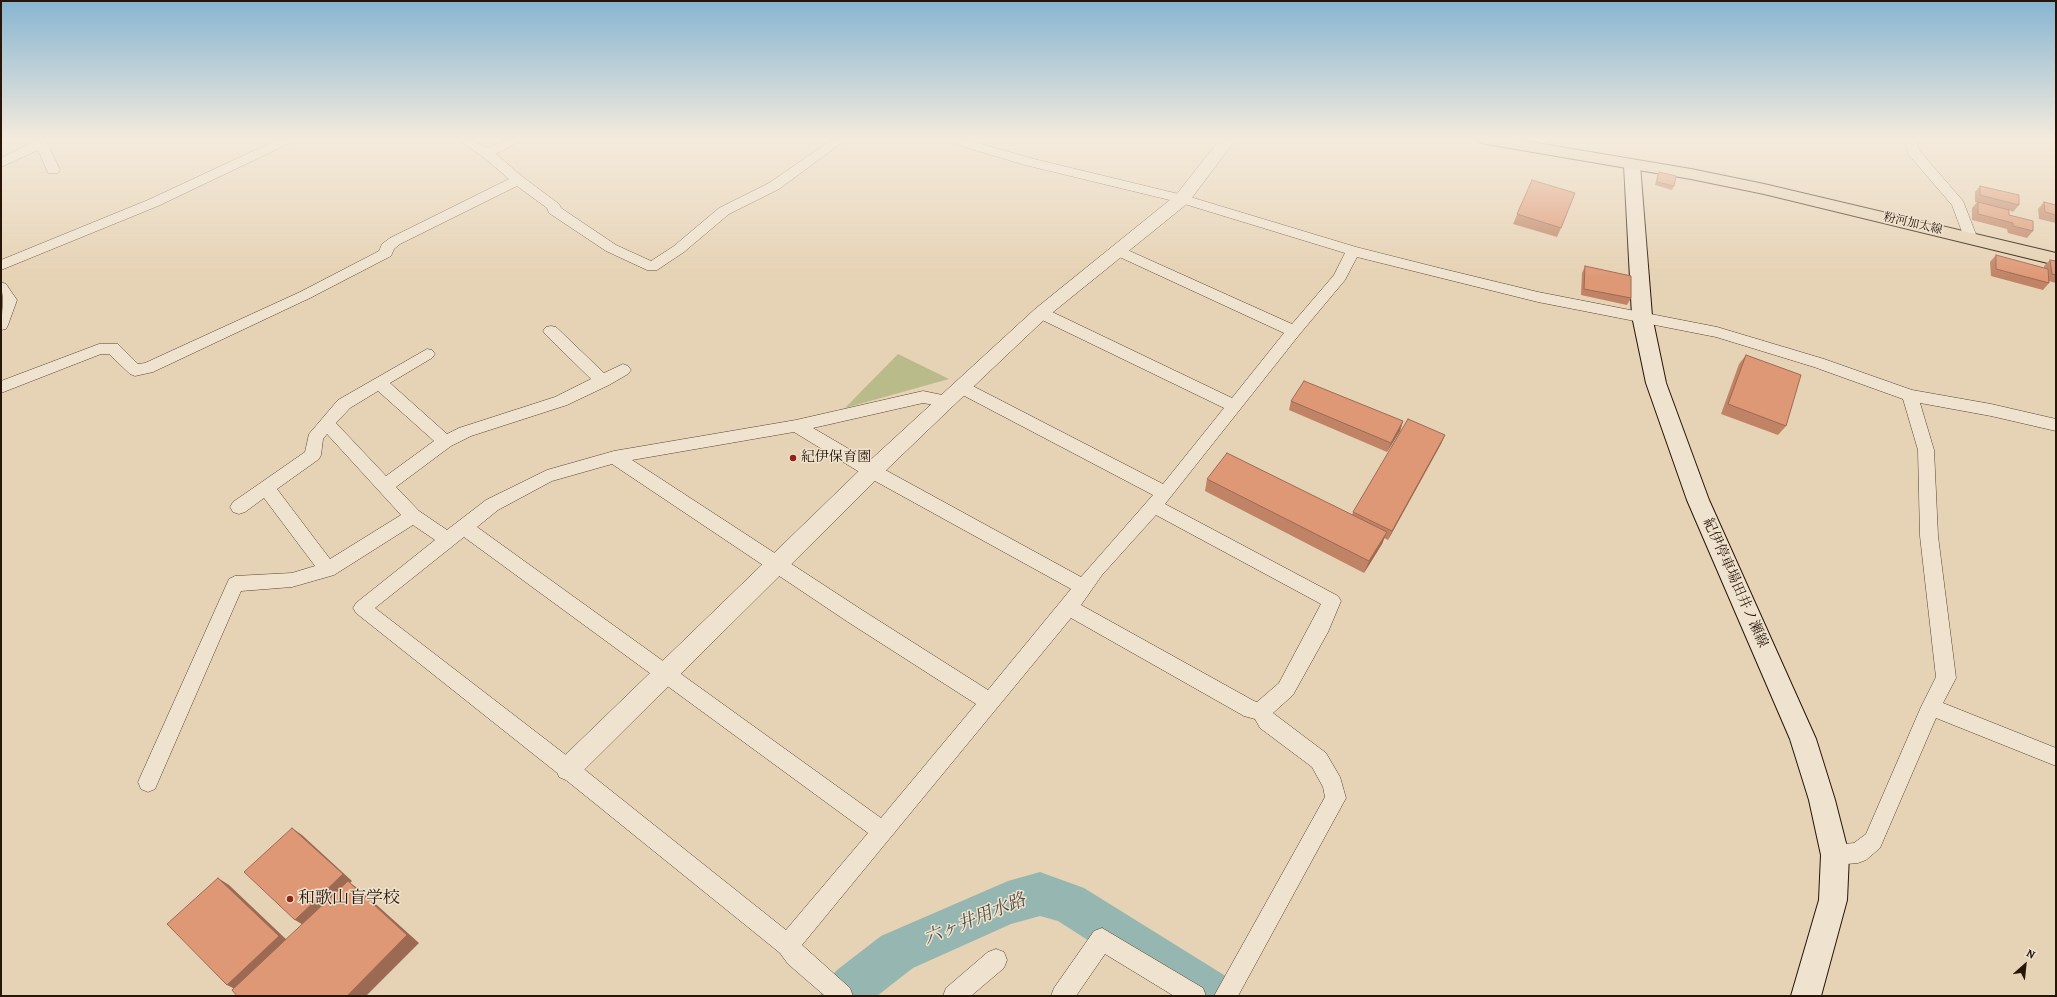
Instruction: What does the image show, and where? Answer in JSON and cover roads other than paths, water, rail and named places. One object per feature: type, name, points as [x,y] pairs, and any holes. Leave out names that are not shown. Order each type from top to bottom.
[{"type":"main road","name":"紀伊停車場田井ノ瀬線","points":[[1633,186],[1642,316],[1656,383],[1698,500],[1803,739],[1822,800],[1835,855],[1833,900],[1806,996]]},
{"type":"main road","name":"粉河加太線","points":[[1745,186],[1970,237],[2056,259]]},
{"type":"street","points":[[1,265],[153,203],[190,186]]},
{"type":"street","points":[[1,387],[99,349],[113,348],[135,370],[148,368],[305,295],[386,253],[386,247],[395,241],[507,186]]},
{"type":"street","points":[[525,186],[554,207],[554,210],[611,248],[652,267],[679,249],[724,211],[775,186]]},
{"type":"street","points":[[1127,186],[1182,199],[1353,251],[1538,297],[1642,316],[1717,332],[1819,363],[1910,395],[1945,403],[1991,410],[2056,425]]},
{"type":"street","points":[[568,769],[872,471],[946,401],[1041,313],[1182,199],[1192,186]]},
{"type":"street","points":[[1942,186],[1958,204],[1970,237]]},
{"type":"street","points":[[1118,251],[1294,331]]},
{"type":"street","points":[[788,945],[1069,607],[1083,587],[1133,527],[1165,493],[1294,331],[1340,277],[1353,251]]},
{"type":"street","points":[[1,287],[10,300],[1,325]]},
{"type":"street","points":[[1041,313],[1234,406]]},
{"type":"street","points":[[551,331],[603,381]]},
{"type":"street","points":[[240,507],[313,455],[315,438],[326,423],[344,404],[427,354]]},
{"type":"street","points":[[385,486],[445,442],[465,432],[561,401],[623,370]]},
{"type":"street","points":[[379,382],[445,442]]},
{"type":"street","points":[[961,387],[1165,493]]},
{"type":"street","points":[[1835,855],[1858,853],[1873,841],[1931,707],[1946,678],[1929,536],[1926,450],[1910,395]]},
{"type":"street","points":[[836,990],[796,956],[788,945],[568,769],[362,608],[492,505],[547,476],[614,457],[796,426],[923,397],[946,401]]},
{"type":"street","points":[[326,423],[413,516],[448,540]]},
{"type":"street","points":[[796,426],[872,471],[1083,587]]},
{"type":"street","points":[[614,457],[855,616],[990,702]]},
{"type":"street","points":[[266,488],[328,570]]},
{"type":"street","points":[[1154,506],[1332,601],[1321,626],[1286,689],[1261,712]]},
{"type":"street","points":[[148,782],[235,584],[292,580],[328,570],[413,516]]},
{"type":"street","points":[[464,527],[882,831]]},
{"type":"street","points":[[1069,607],[1251,710],[1261,712],[1267,722],[1319,760],[1333,784],[1336,798],[1226,994]]},
{"type":"street","points":[[1931,707],[2056,757]]},
{"type":"street","points":[[1062,996],[1102,939],[1195,996]]},
{"type":"street","points":[[954,996],[996,960]]},
{"type":"waterway","name":"六ヶ井用水路","points":[[843,996],[853,986],[897,952],[1008,903],[1040,894],[1069,903],[1216,996]]},
{"type":"place","name":"紀伊保育園","points":[[793,458]]},
{"type":"place","name":"和歌山盲学校","points":[[290,899]]}]
